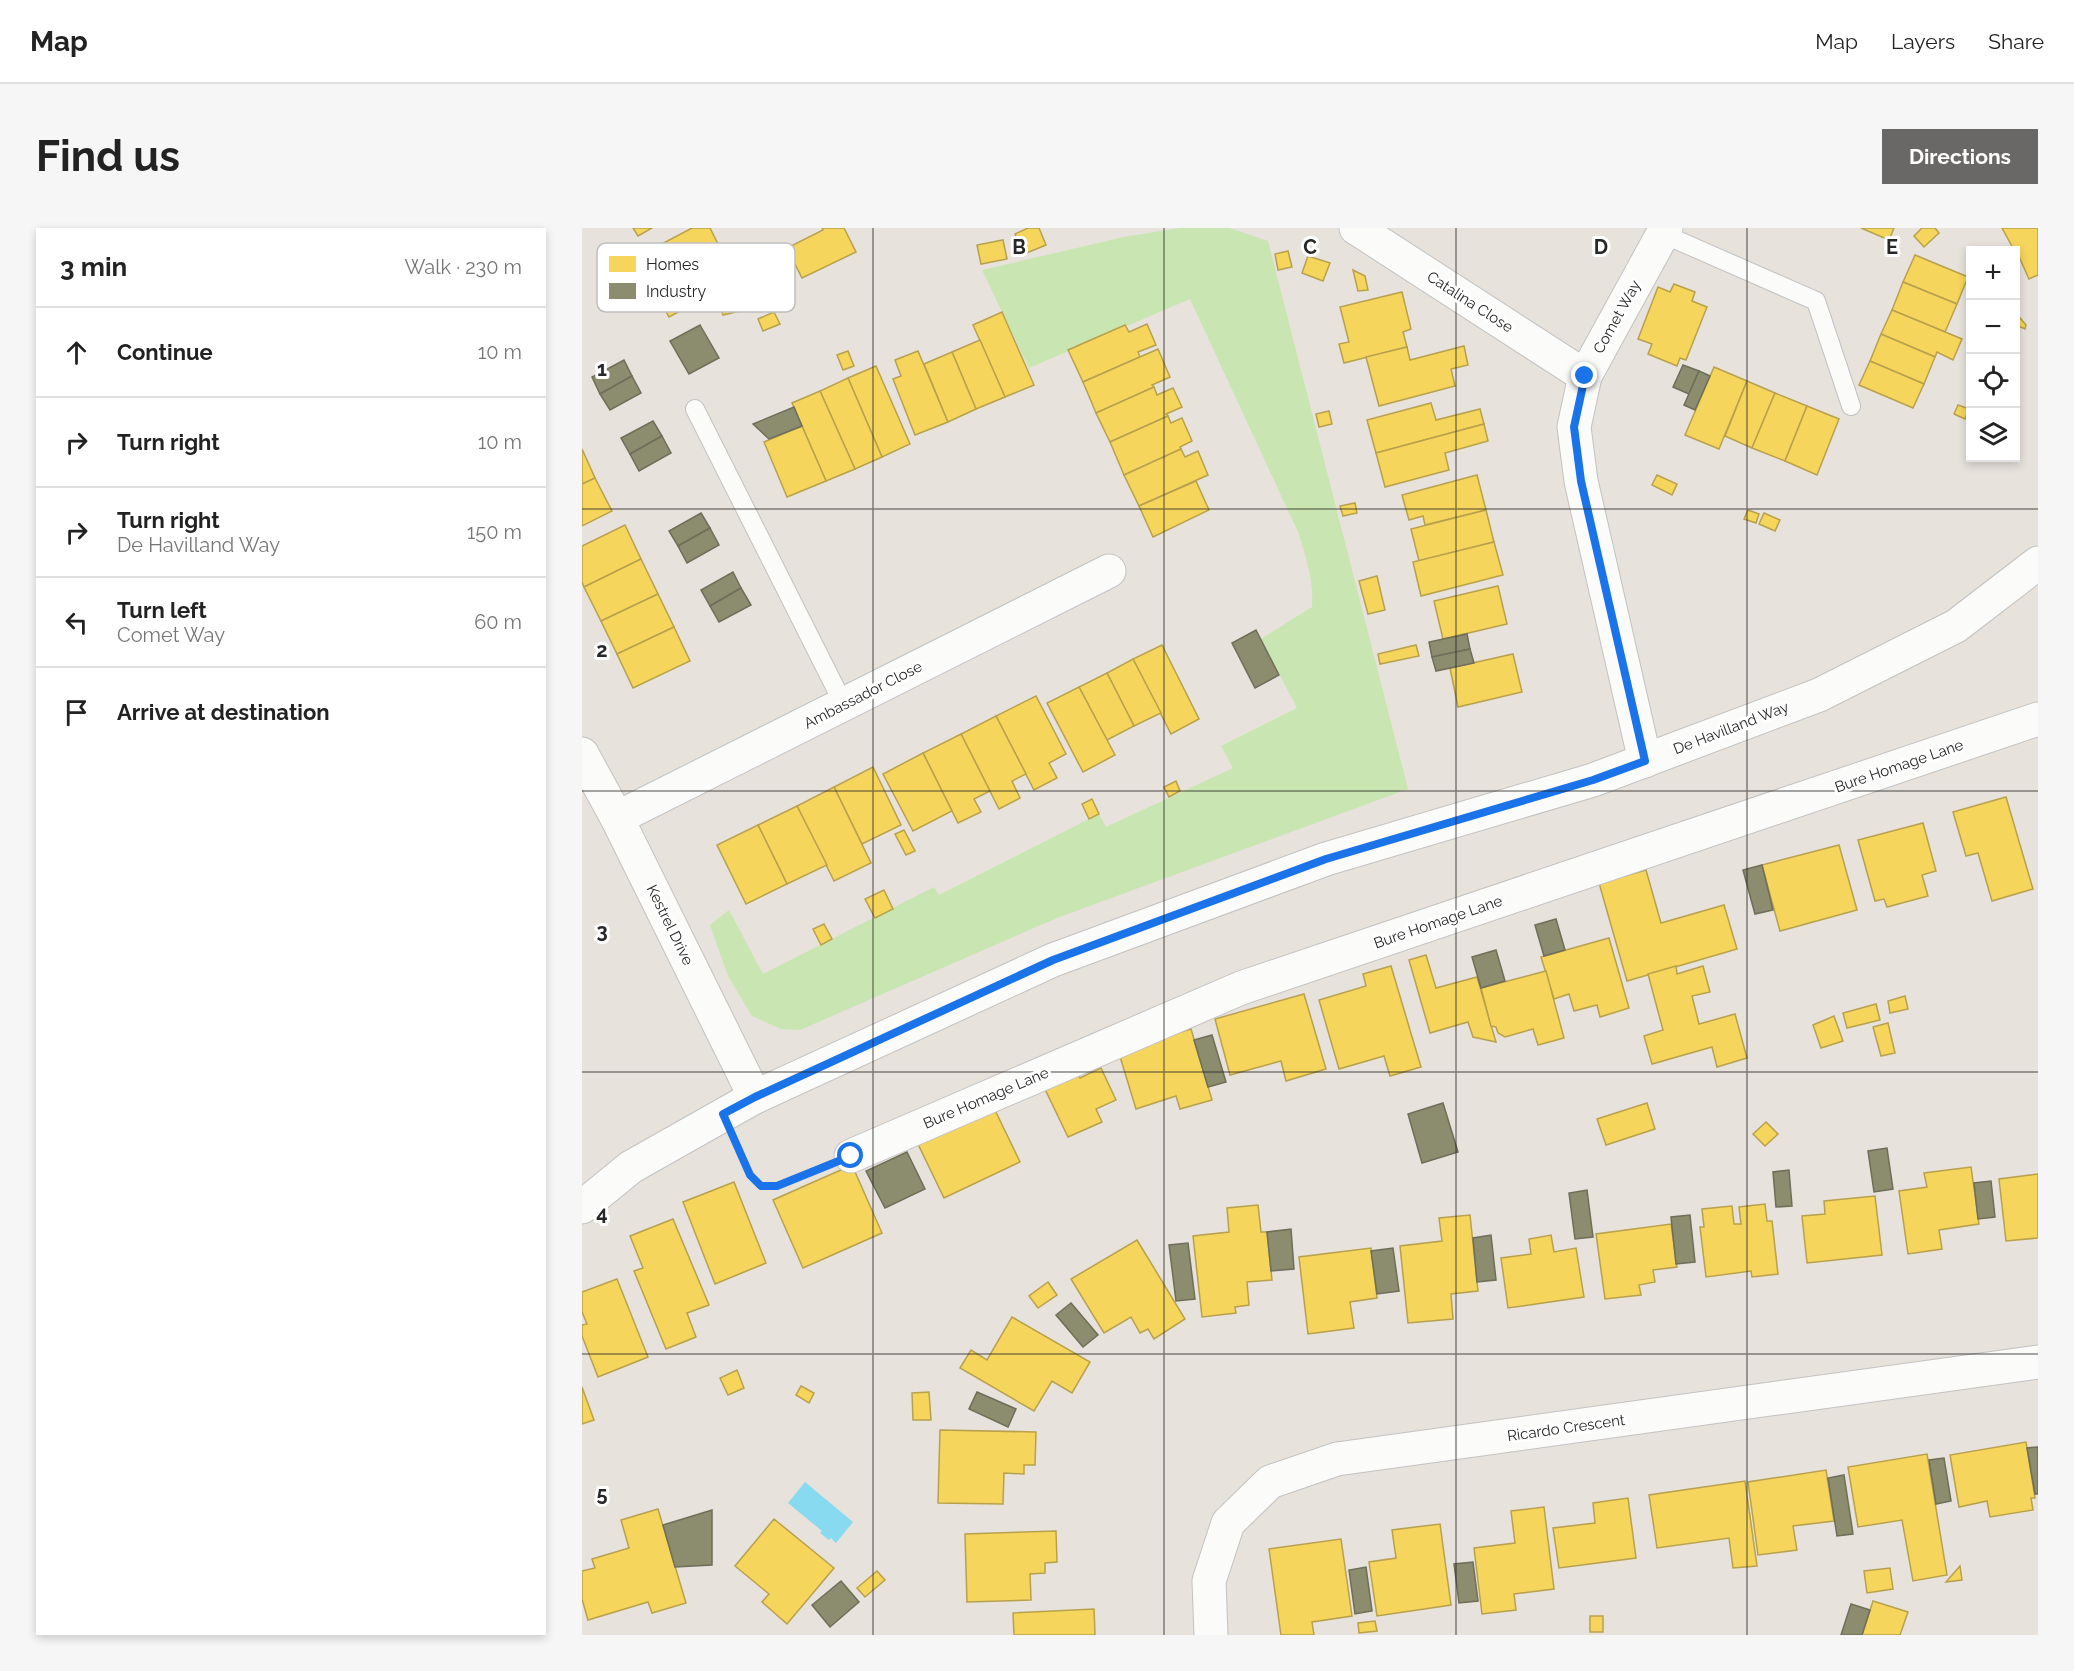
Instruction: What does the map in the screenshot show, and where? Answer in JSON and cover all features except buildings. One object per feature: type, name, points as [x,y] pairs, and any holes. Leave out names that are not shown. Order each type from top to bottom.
[{"type":"street","name":"Catalina Close","points":[[1356,228],[1585,376]]},
{"type":"street","name":"Comet Way","points":[[1645,761],[1581,481],[1574,427],[1585,376],[1664,231]]},
{"type":"street","name":"De Havilland Way","points":[[582,1207],[631,1167],[755,1097],[1053,960],[1326,859],[1593,780],[1830,690],[1956,626],[2038,563]]},
{"type":"street","name":"Ambassador Close","points":[[616,818],[1109,571]]},
{"type":"street","name":"Bure Homage Lane","points":[[851,1156],[1241,988],[2038,719]]},
{"type":"street","name":"Kestrel Drive","points":[[582,754],[755,1097]]},
{"type":"street","name":"Ricardo Crescent","points":[[1211,1635],[1209,1581],[1228,1523],[1270,1482],[1337,1459],[2038,1362]]},
{"type":"lane","points":[[1664,231],[1816,301],[1851,406]]},
{"type":"lane","points":[[695,409],[844,705]]},
{"type":"path","points":[[723,1114],[750,1175],[761,1186],[777,1186],[851,1156]]},
{"type":"green space","points":[[1180,228],[1229,228],[1268,241],[1408,789],[1057,918],[800,1030],[781,1029],[752,1016],[728,976],[710,925],[729,910],[763,974],[934,887],[939,895],[1099,814],[1106,827],[1233,768],[1221,746],[1297,708],[1261,639],[1312,607],[1311,578],[1298,532],[1190,299],[1029,368],[982,270],[1124,237]]},
{"type":"water","points":[[805,1482],[853,1522],[836,1543],[820,1533],[822,1531],[788,1503]]},
{"type":"route","points":[[851,1156],[777,1186],[761,1186],[750,1175],[723,1114],[755,1097],[1053,960],[1326,859],[1593,780],[1645,761],[1581,481],[1574,427],[1585,376]]}]
